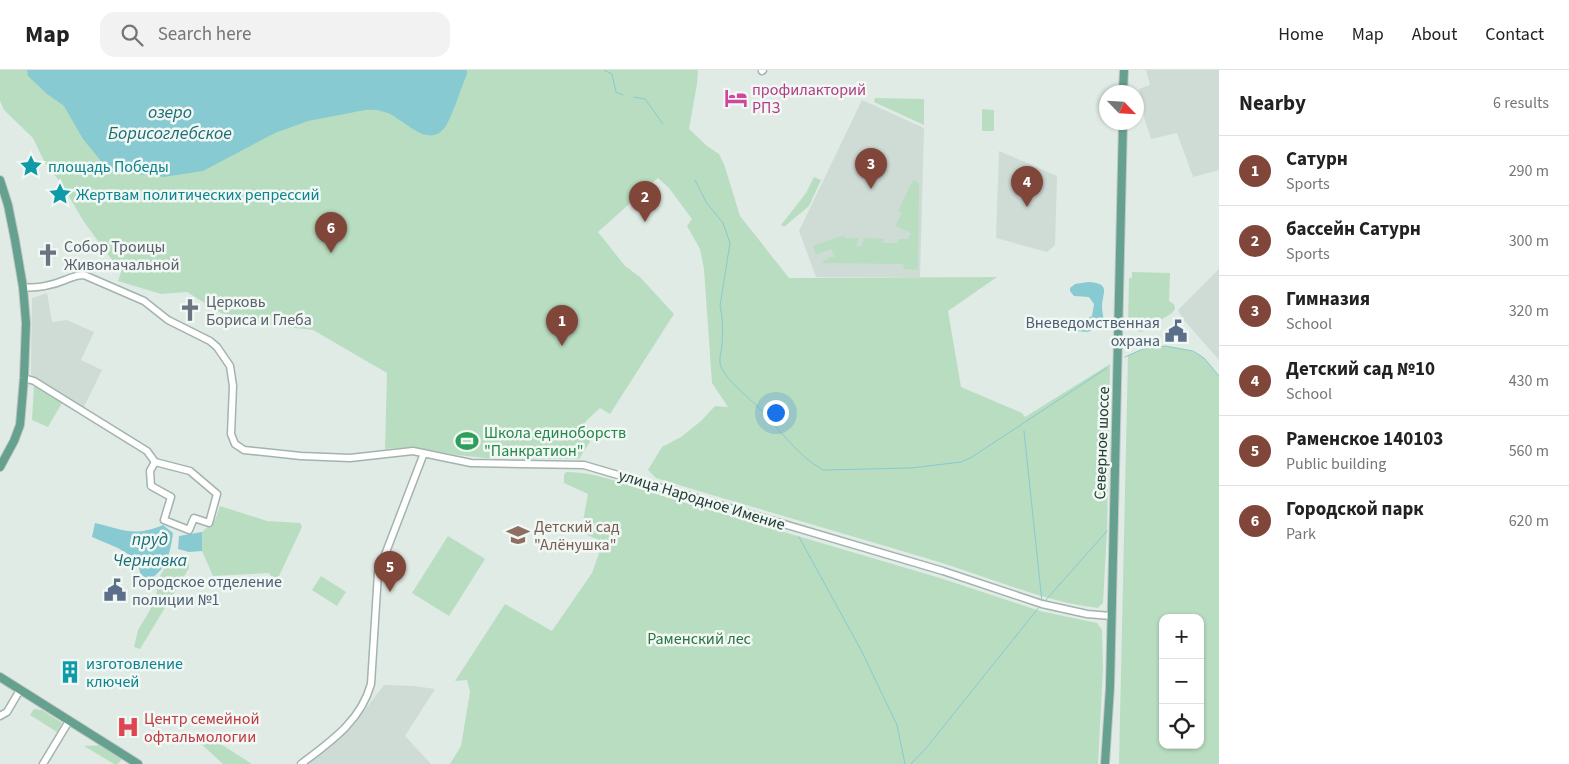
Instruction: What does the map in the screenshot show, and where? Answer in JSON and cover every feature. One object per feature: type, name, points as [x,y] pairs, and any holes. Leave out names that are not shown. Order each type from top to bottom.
[{"type":"main road","points":[[1123,85],[1124,70]]},
{"type":"main road","name":"Северное шоссе","points":[[1106,764],[1123,130]]},
{"type":"main road","points":[[0,180],[13,224],[23,287],[26,323],[20,426],[0,467]]},
{"type":"main road","points":[[0,677],[138,764]]},
{"type":"street","name":"улица Народное Имение","points":[[23,287],[29,288],[55,283],[76,274],[84,275],[144,301],[168,320],[210,341],[224,355],[230,366],[233,386],[231,434],[235,444],[252,452],[350,458],[403,452],[424,453],[472,462],[584,464],[942,571],[1042,604],[1087,614],[1111,616]]},
{"type":"street","points":[[24,378],[34,381],[147,451],[155,462],[190,471],[217,494],[209,523],[194,518],[189,530],[164,520],[171,497],[151,486],[150,471],[155,462]]},
{"type":"street","points":[[301,764],[344,730],[363,705],[369,693],[378,573],[424,453]]},
{"type":"street","points":[[0,716],[7,712],[20,690]]},
{"type":"street","points":[[43,764],[69,721]]},
{"type":"shaded area","points":[[1146,70],[1219,70],[1219,170],[1193,177],[1177,133],[1151,139],[1144,117],[1144,87],[1150,85]]},
{"type":"shaded area","points":[[862,100],[924,128],[920,277],[816,277],[799,231]]},
{"type":"shaded area","points":[[999,151],[1057,176],[1055,245],[1047,252],[996,238]]},
{"type":"shaded area","points":[[1219,269],[1219,360],[1183,319],[1178,310]]},
{"type":"shaded area","points":[[47,293],[52,322],[67,320],[94,332],[81,360],[102,370],[83,409],[31,374],[32,298]]},
{"type":"shaded area","points":[[384,685],[435,689],[405,736],[431,764],[306,764],[350,729]]},
{"type":"green space","points":[[0,70],[698,70],[689,129],[707,146],[719,154],[724,164],[740,216],[789,278],[997,277],[948,311],[961,387],[1022,413],[1025,417],[1110,364],[1107,531],[1103,603],[1098,608],[1059,601],[942,563],[656,478],[648,470],[662,447],[681,437],[701,421],[715,406],[728,407],[712,383],[704,269],[700,249],[687,226],[692,219],[669,188],[658,178],[598,232],[625,266],[640,277],[674,314],[610,414],[600,408],[585,422],[593,437],[579,459],[486,458],[411,447],[385,449],[387,373],[313,330],[269,325],[221,313],[187,292],[161,294],[118,281],[121,272],[84,222],[61,183],[45,163],[33,138],[4,110],[0,101]]},
{"type":"green space","points":[[875,98],[924,99],[924,125],[874,102]]},
{"type":"green space","points":[[982,109],[994,110],[994,131],[982,131]]},
{"type":"green space","points":[[814,177],[821,180],[809,206],[784,227],[781,225],[806,193]]},
{"type":"green space","points":[[913,180],[919,183],[918,270],[904,269],[903,264],[823,263],[823,260],[828,260],[828,257],[835,257],[831,249],[816,255],[813,246],[844,235],[845,238],[859,238],[856,246],[861,246],[864,238],[884,239],[883,243],[898,243],[898,239],[908,239],[911,233],[895,226],[902,213],[898,211]]},
{"type":"green space","points":[[1132,272],[1170,273],[1169,301],[1174,304],[1175,309],[1172,313],[1141,332],[1128,326],[1129,278],[1132,278]]},
{"type":"green space","points":[[1165,346],[1184,349],[1202,356],[1219,376],[1219,764],[1119,764],[1128,355],[1143,349]]},
{"type":"green space","points":[[34,386],[62,403],[48,427],[32,420]]},
{"type":"green space","name":"Раменский лес","points":[[566,472],[577,472],[608,479],[940,578],[1040,611],[1097,623],[1102,630],[1103,668],[1098,764],[450,764],[461,746],[470,692],[467,680],[455,681],[505,604],[552,631],[592,573],[603,542],[581,532],[588,494],[564,483]]},
{"type":"green space","points":[[220,506],[267,521],[300,523],[302,527],[279,576],[274,580],[269,573],[213,576],[202,551],[202,532],[215,520]]},
{"type":"green space","points":[[448,536],[485,559],[449,616],[412,593]]},
{"type":"green space","points":[[179,557],[188,558],[189,568],[140,649],[134,647],[138,630],[149,612],[157,592],[156,585],[160,576],[167,564]]},
{"type":"green space","points":[[321,576],[346,592],[337,606],[312,590]]},
{"type":"green space","points":[[34,709],[42,710],[62,723],[57,732],[30,715]]},
{"type":"green space","points":[[205,734],[252,764],[223,764],[198,741]]},
{"type":"green space","points":[[101,745],[122,759],[118,764],[114,764],[84,746]]},
{"type":"water","name":"озеро Борисоглебское","points":[[27,70],[467,70],[467,74],[447,124],[441,132],[434,135],[418,132],[388,113],[377,110],[365,110],[308,121],[275,133],[203,171],[164,177],[128,173],[105,166],[83,139],[64,106],[47,94],[28,76]]},
{"type":"water","points":[[1088,282],[1100,284],[1103,287],[1104,328],[1095,328],[1088,332],[1075,331],[1072,326],[1073,322],[1085,320],[1092,316],[1094,304],[1089,297],[1074,296],[1070,288],[1075,284]]},
{"type":"water","name":"пруд Чернавка","points":[[95,523],[129,531],[144,531],[163,525],[173,533],[171,547],[163,567],[147,580],[140,573],[139,566],[135,560],[129,555],[114,546],[92,537]]},
{"type":"water","name":"пруд Чернавка","points":[[202,532],[202,551],[189,552],[178,549],[179,536]]},
{"type":"waterway","points":[[604,70],[612,74],[616,92],[623,95]]},
{"type":"waterway","points":[[634,97],[645,99],[663,124]]},
{"type":"waterway","points":[[695,180],[706,202],[723,223],[730,243],[720,306],[723,330],[720,361],[722,369],[731,381],[760,409],[797,450],[823,470],[911,468],[961,462],[972,457],[1107,368]]},
{"type":"waterway","points":[[1125,357],[1143,349],[1165,346],[1193,351],[1204,358],[1219,376]]},
{"type":"waterway","points":[[1024,431],[1042,602]]},
{"type":"waterway","points":[[1045,601],[1107,531]]},
{"type":"waterway","points":[[799,537],[861,650],[897,725],[905,764]]},
{"type":"waterway","points":[[911,764],[927,747],[1040,606]]},
{"type":"place","name":"профилакторий РПЗ","points":[[736,98]]},
{"type":"place","name":"площадь Победы","points":[[31,166]]},
{"type":"place","name":"Гимназия","points":[[871,189]]},
{"type":"place","name":"Жертвам политических репрессий","points":[[60,194]]},
{"type":"place","name":"Детский сад №10","points":[[1027,207]]},
{"type":"place","name":"бассейн Сатурн","points":[[645,222]]},
{"type":"place","name":"Городской парк","points":[[331,253]]},
{"type":"place","name":"Собор Троицы Живоначальной","points":[[48,255]]},
{"type":"place","name":"Церковь Бориса и Глеба","points":[[190,310]]},
{"type":"place","name":"Вневедомственная охрана","points":[[1176,331]]},
{"type":"place","name":"Сатурн","points":[[562,346]]},
{"type":"place","name":"Школа единоборств \"Панкратион\"","points":[[467,441]]},
{"type":"place","name":"Детский сад \"Алёнушка\"","points":[[518,535]]},
{"type":"place","name":"Городское отделение полиции №1","points":[[115,590]]},
{"type":"place","name":"Раменское 140103","points":[[390,592]]},
{"type":"place","name":"изготовление ключей","points":[[70,672]]},
{"type":"place","name":"Центр семейной офтальмологии","points":[[128,727]]}]
